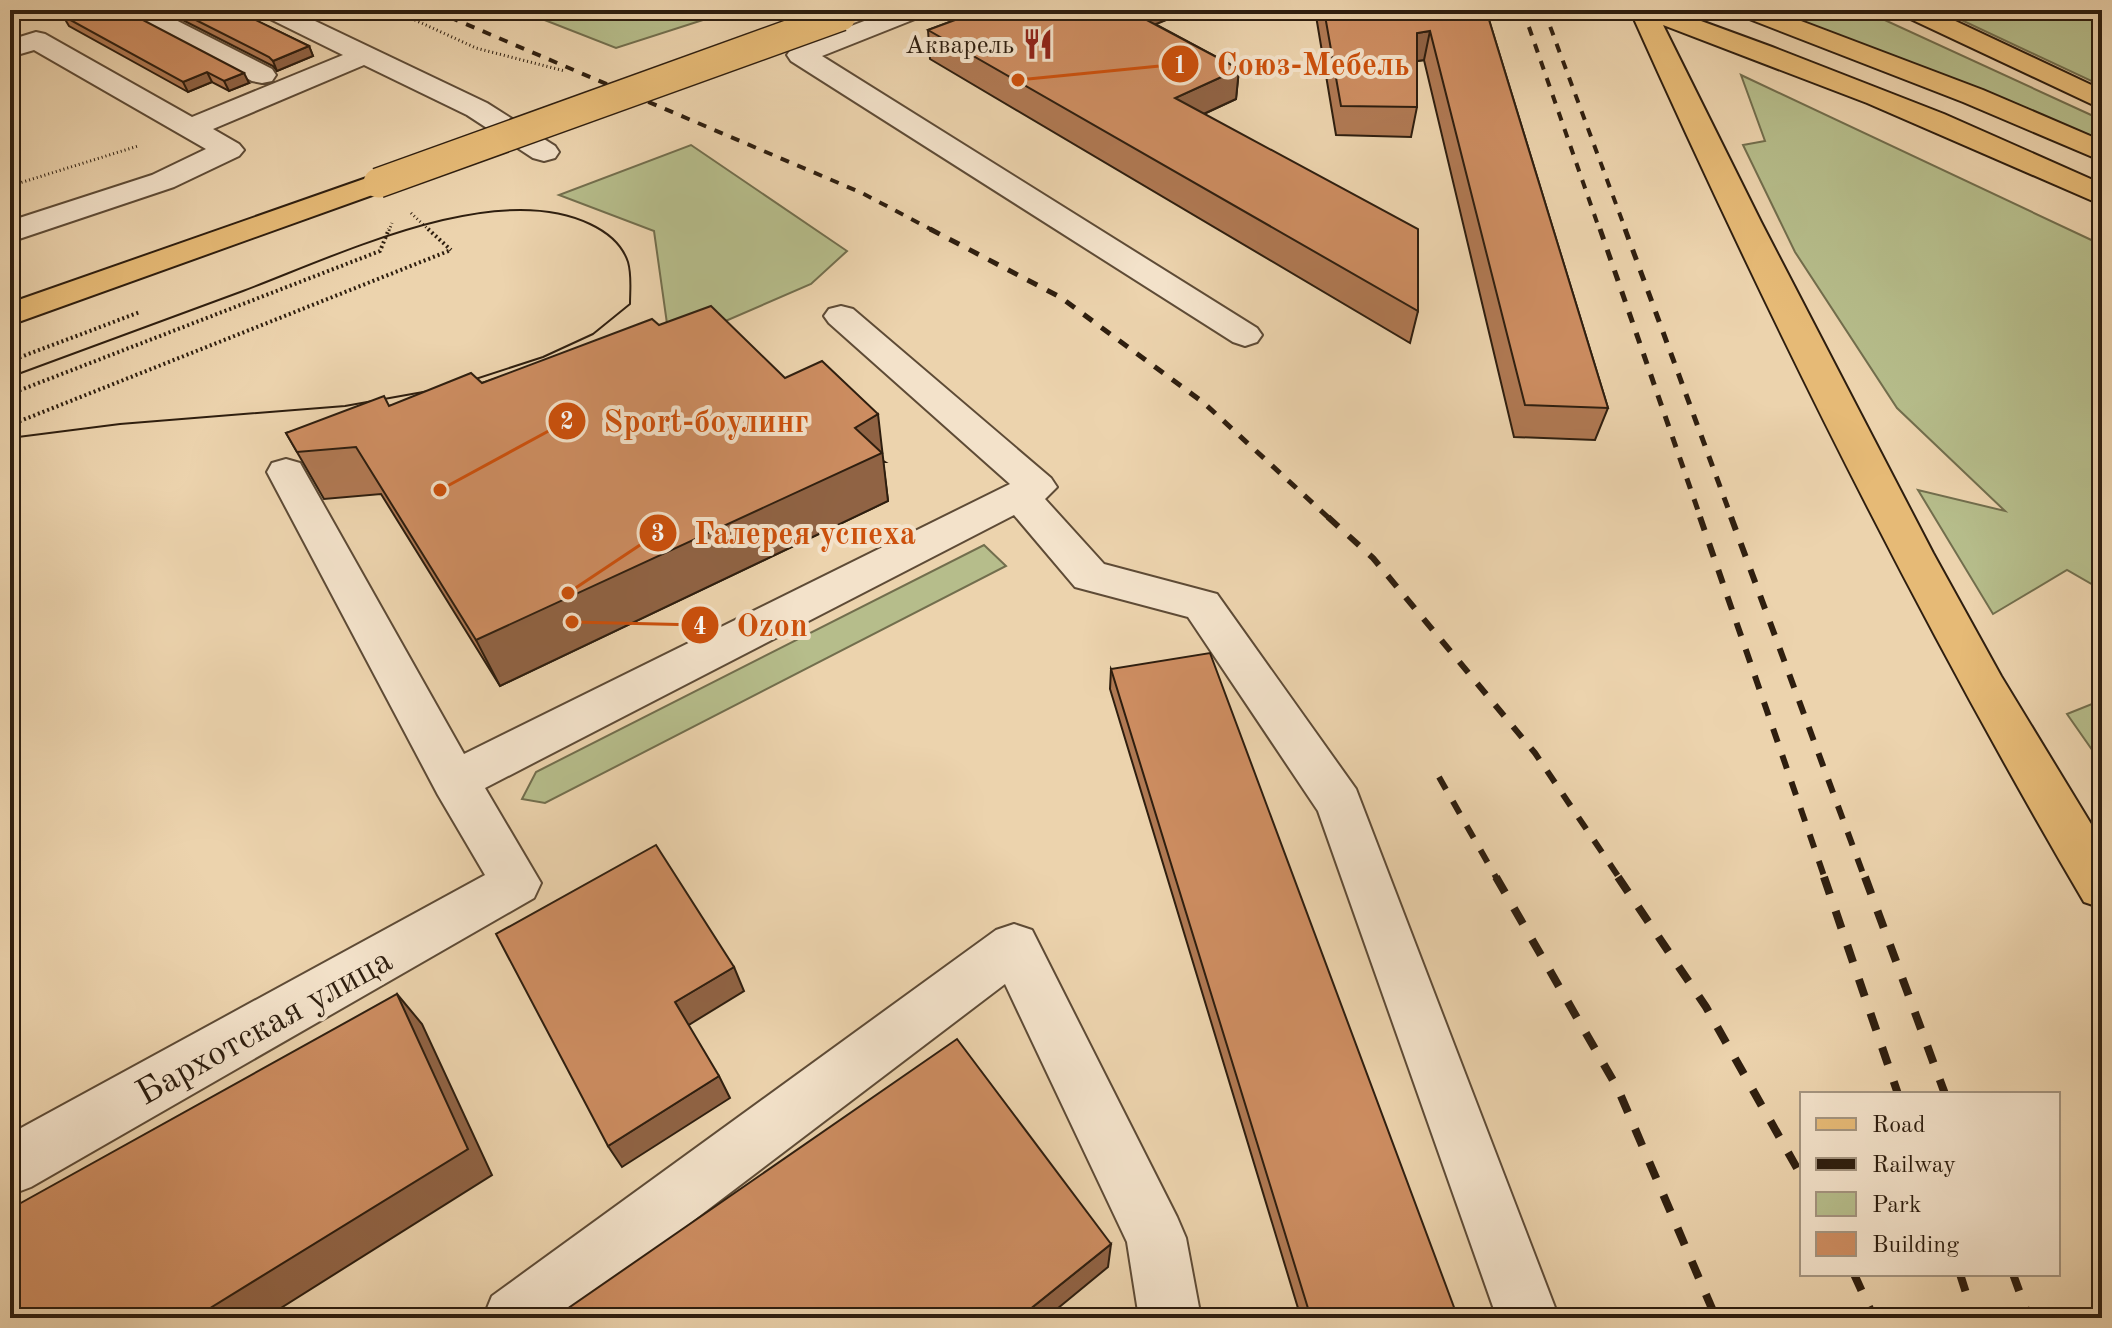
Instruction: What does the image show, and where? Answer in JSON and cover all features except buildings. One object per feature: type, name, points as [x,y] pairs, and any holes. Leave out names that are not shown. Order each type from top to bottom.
[{"type":"main road","points":[[10,315],[858,10]]},
{"type":"main road","points":[[1645,10],[1668,64],[1896,524],[1990,697],[2102,886]]},
{"type":"main road","points":[[1645,10],[1792,61],[2102,196]]},
{"type":"main road","points":[[1748,10],[1973,96],[2102,152]]},
{"type":"main road","points":[[1911,10],[2102,101]]},
{"type":"main road","points":[[1990,697],[2102,839]]},
{"type":"street","points":[[136,10],[262,75]]},
{"type":"street","points":[[271,10],[477,109],[544,152]]},
{"type":"street","points":[[916,10],[801,55],[987,167],[1245,335]]},
{"type":"street","points":[[10,49],[36,40],[229,150],[163,181],[10,232]]},
{"type":"street","points":[[191,128],[365,55]]},
{"type":"street","points":[[286,472],[455,781],[1037,487],[841,316]]},
{"type":"street","points":[[1019,495],[1090,576],[1202,605],[1339,803],[1528,1318]]},
{"type":"street","name":"Бархотская улица","points":[[10,1166],[516,883],[455,781]]},
{"type":"street","points":[[514,1318],[1014,947],[1156,1238],[1170,1318]]},
{"type":"path","points":[[393,10],[476,48],[564,70]]},
{"type":"path","points":[[2078,10],[2102,22]]},
{"type":"path","points":[[132,138],[163,181]]},
{"type":"path","points":[[10,186],[138,146]]},
{"type":"path","points":[[10,394],[380,251],[394,219]]},
{"type":"path","points":[[10,425],[451,250]]},
{"type":"path","points":[[10,361],[140,312]]},
{"type":"green space","points":[[519,10],[734,10],[616,48]]},
{"type":"green space","points":[[1764,10],[1863,10],[2102,120],[2102,146]]},
{"type":"green space","points":[[1940,10],[2102,10],[2102,86]]},
{"type":"green space","points":[[1741,75],[2102,245],[2102,590],[2067,570],[1993,614],[1918,490],[2005,511],[1897,408],[1795,252],[1743,145],[1765,141]]},
{"type":"green space","points":[[691,145],[847,251],[811,284],[670,345],[654,231],[559,195]]},
{"type":"green space","points":[[984,545],[1006,566],[545,803],[522,799],[536,772]]},
{"type":"green space","points":[[2102,700],[2102,764],[2067,714]]},
{"type":"tram line","points":[[10,377],[369,242],[463,216],[509,210],[552,212],[590,224],[608,235],[618,244],[629,267],[630,304],[593,334],[543,357],[451,387],[345,406],[120,424],[10,438]]},
{"type":"railway","points":[[433,10],[862,193],[934,231]]},
{"type":"railway","points":[[1523,10],[1600,231]]},
{"type":"railway","points":[[1544,10],[1626,231]]},
{"type":"railway","points":[[930,229],[1060,297],[1204,403],[1330,519]]},
{"type":"railway","points":[[1600,229],[1701,519]]},
{"type":"railway","points":[[1625,229],[1732,519]]},
{"type":"railway","points":[[1328,517],[1373,558],[1535,753],[1620,879]]},
{"type":"railway","points":[[1700,517],[1825,879]]},
{"type":"railway","points":[[1731,517],[1865,879]]},
{"type":"railway","points":[[1439,777],[1497,879]]},
{"type":"railway","points":[[1496,877],[1618,1089],[1716,1318]]},
{"type":"railway","points":[[1618,877],[1706,1007],[1800,1173]]},
{"type":"railway","points":[[1824,877],[1897,1092]]},
{"type":"railway","points":[[1865,877],[1944,1092]]},
{"type":"railway","points":[[1855,1276],[1874,1318]]},
{"type":"railway","points":[[1961,1276],[1974,1318]]},
{"type":"railway","points":[[2014,1276],[2029,1318]]},
{"type":"place","name":"Акварель","points":[[1038,44]]},
{"type":"place","name":"Союз-Мебель","points":[[1018,80]]},
{"type":"place","name":"Sport-боулинг","points":[[440,490]]},
{"type":"place","name":"Галерея успеха","points":[[568,593]]},
{"type":"place","name":"Ozon","points":[[572,622]]}]
